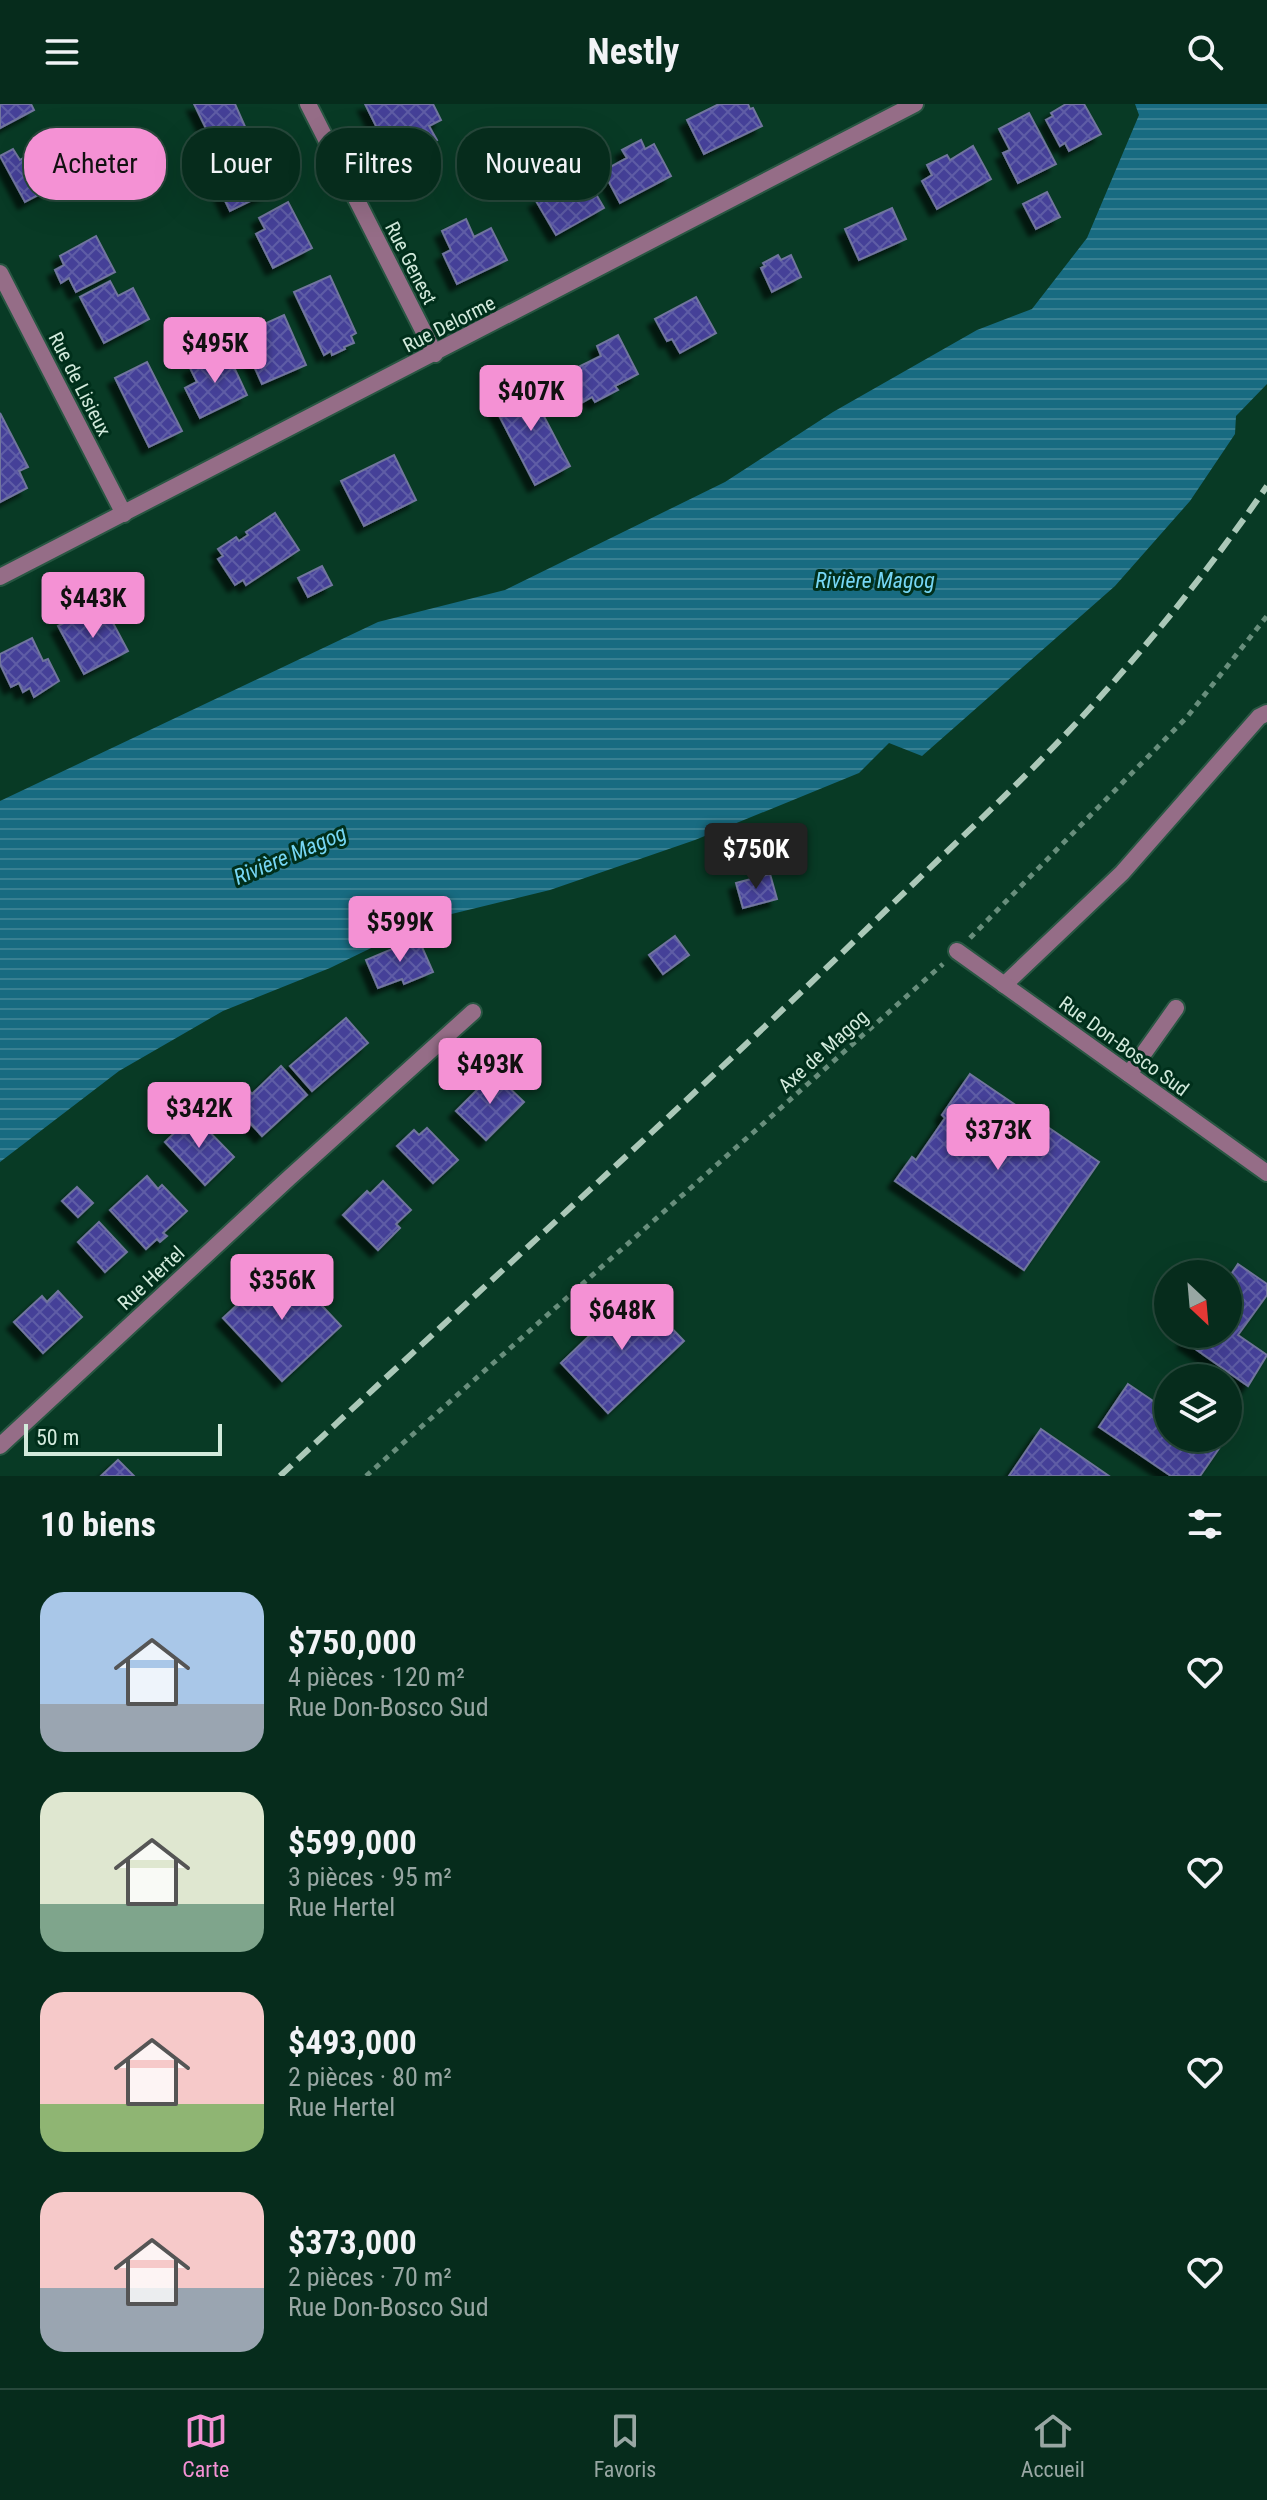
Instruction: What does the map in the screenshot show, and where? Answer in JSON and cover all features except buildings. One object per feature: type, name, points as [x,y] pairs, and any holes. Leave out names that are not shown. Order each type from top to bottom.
[{"type":"street","name":"Rue Genest","points":[[308,104],[435,354]]},
{"type":"street","name":"Rue Delorme","points":[[0,577],[915,104]]},
{"type":"street","name":"Rue de Lisieux","points":[[0,273],[124,514]]},
{"type":"street","points":[[1004,985],[1122,873],[1259,717],[1267,713]]},
{"type":"street","name":"Rue Don-Bosco Sud","points":[[957,951],[1267,1173]]},
{"type":"street","points":[[1129,1074],[1176,1008]]},
{"type":"street","name":"Rue Hertel","points":[[0,1446],[473,1012]]},
{"type":"path","name":"Axe de Magog","points":[[366,1476],[957,951],[1187,717],[1267,616]]},
{"type":"water","name":"Rivière Magog","points":[[1135,104],[1267,104],[1267,384],[1236,416],[1235,434],[1190,501],[1115,586],[922,756],[889,743],[859,773],[695,840],[550,890],[431,919],[330,968],[223,1011],[119,1071],[0,1162],[0,801],[378,622],[505,590],[725,482],[833,412],[977,330],[1032,309],[1087,238],[1139,115]]},
{"type":"railway","points":[[280,1476],[725,1064],[1039,762],[1161,626],[1267,486]]}]
